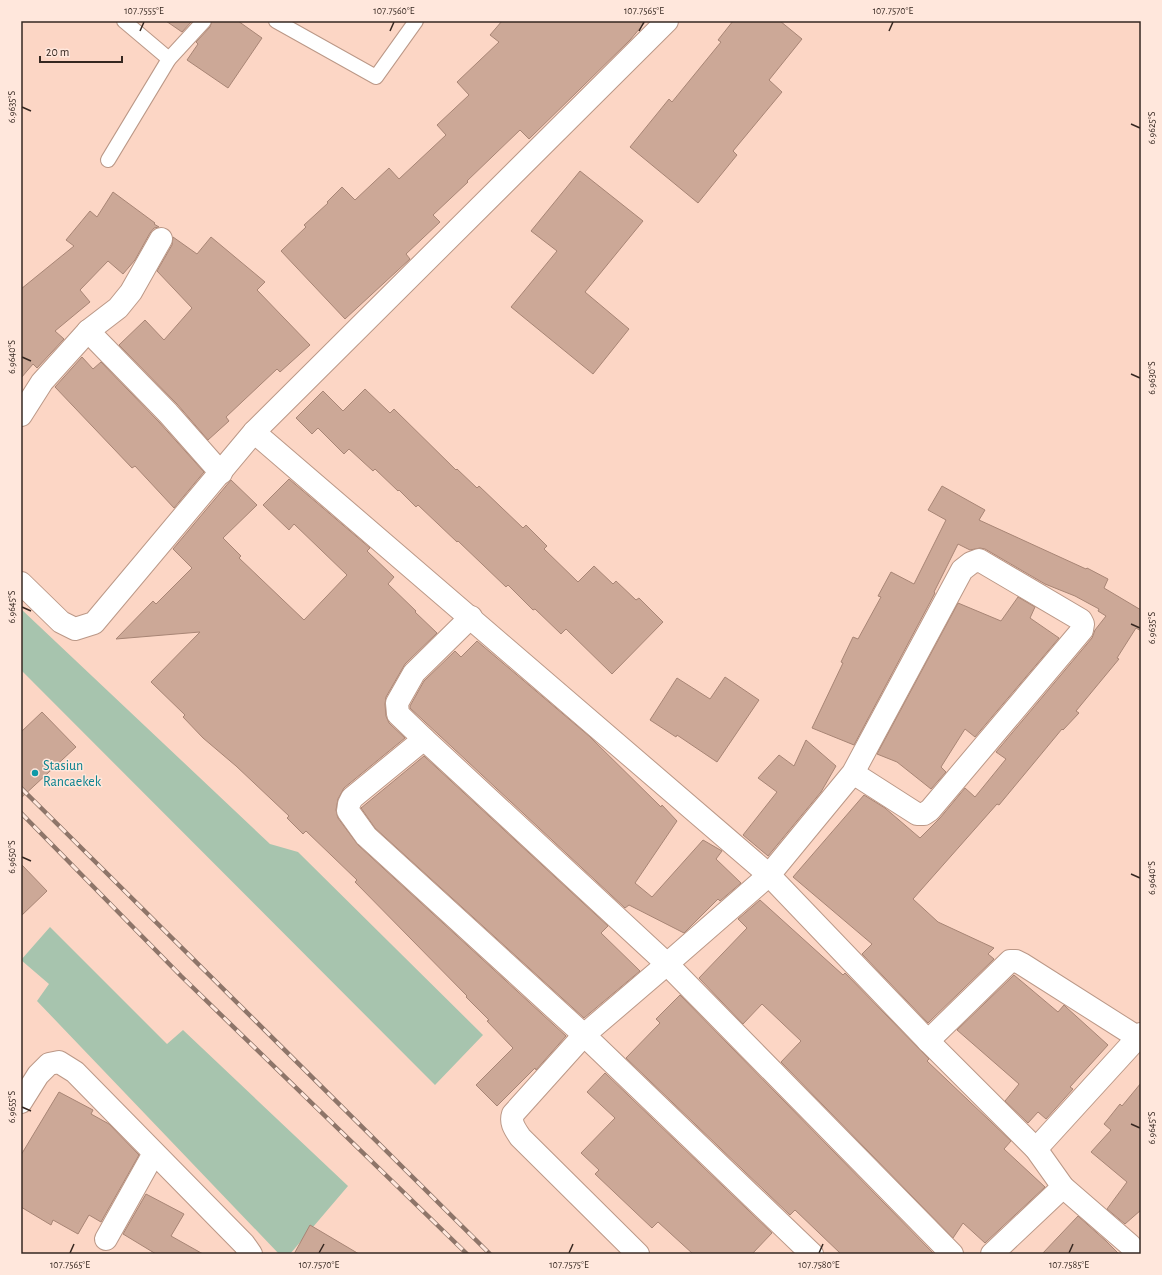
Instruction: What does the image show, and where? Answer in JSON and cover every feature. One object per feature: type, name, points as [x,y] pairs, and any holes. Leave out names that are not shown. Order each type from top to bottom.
[{"type":"street","points":[[21,582],[61,622],[76,628],[94,623],[254,432],[667,21]]},
{"type":"street","points":[[21,415],[42,382],[88,331],[118,308],[131,292],[161,239]]},
{"type":"street","points":[[88,331],[168,413],[221,473]]},
{"type":"street","points":[[254,432],[471,617],[769,875],[928,1041],[1036,1149],[1063,1187],[1136,1244]]},
{"type":"street","points":[[638,1254],[520,1137],[511,1120],[513,1114],[584,1035],[769,875],[853,773],[962,570],[971,563],[979,560],[1081,620],[1082,630],[930,810],[924,814],[917,814],[853,773]]},
{"type":"street","points":[[471,617],[414,673],[397,703],[398,714],[424,740],[667,964],[952,1254]]},
{"type":"street","points":[[424,740],[352,798],[348,810],[366,836],[584,1035],[812,1254]]},
{"type":"street","points":[[928,1041],[1010,961],[1016,961],[1022,964],[1139,1036],[1036,1149]]},
{"type":"street","points":[[21,1102],[38,1075],[49,1064],[59,1062],[75,1072],[244,1244],[251,1254]]},
{"type":"street","points":[[106,1239],[154,1153]]},
{"type":"street","points":[[992,1254],[1063,1187]]},
{"type":"lane","points":[[124,21],[169,59]]},
{"type":"lane","points":[[108,160],[169,59],[204,21]]},
{"type":"lane","points":[[276,21],[376,76],[416,21]]},
{"type":"green space","points":[[21,609],[270,844],[298,852],[483,1035],[435,1085],[21,670]]},
{"type":"green space","points":[[50,927],[167,1044],[183,1030],[348,1186],[290,1254],[279,1254],[37,1001],[49,984],[21,960]]},
{"type":"building","points":[[166,21],[192,21],[182,32]]},
{"type":"building","points":[[212,21],[238,21],[262,38],[228,88],[187,60],[198,44],[196,42],[210,27]]},
{"type":"building","points":[[502,21],[646,21],[630,40],[529,139],[520,130],[467,181],[468,182],[433,215],[440,222],[406,254],[410,259],[345,319],[281,251],[306,227],[304,225],[328,203],[327,202],[342,187],[355,200],[389,168],[399,179],[446,135],[437,125],[469,95],[457,82],[499,42],[490,35]]},
{"type":"building","points":[[733,21],[780,21],[802,39],[769,80],[782,92],[733,151],[737,155],[698,203],[630,147],[669,99],[672,102],[721,42],[718,40]]},
{"type":"building","points":[[580,171],[643,221],[585,292],[629,329],[593,374],[511,307],[557,251],[531,231]]},
{"type":"building","points":[[113,192],[159,227],[154,228],[150,233],[135,260],[123,274],[108,261],[80,290],[90,302],[55,331],[64,339],[37,368],[33,364],[21,378],[21,289],[74,246],[66,240],[90,211],[97,217]]},
{"type":"building","points":[[173,237],[197,254],[211,237],[265,282],[257,290],[310,345],[280,372],[277,369],[226,417],[229,421],[208,440],[177,404],[119,345],[145,320],[164,340],[192,308],[157,271],[172,245]]},
{"type":"building","points":[[82,357],[93,369],[101,362],[159,422],[204,472],[174,508],[135,466],[132,468],[55,387]]},
{"type":"building","points":[[365,389],[390,413],[394,409],[456,470],[457,469],[477,488],[479,486],[523,528],[526,525],[547,546],[544,549],[578,582],[594,566],[613,584],[616,581],[636,600],[639,598],[663,622],[612,674],[566,629],[561,634],[535,609],[533,610],[508,585],[506,587],[418,505],[416,507],[375,469],[373,471],[349,449],[344,454],[318,428],[312,434],[296,418],[323,391],[343,411]]},
{"type":"building","points":[[289,479],[370,548],[367,551],[394,577],[388,584],[437,633],[405,664],[386,697],[386,716],[389,723],[405,738],[344,788],[338,799],[336,810],[338,818],[358,845],[566,1036],[536,1070],[535,1068],[497,1106],[476,1085],[513,1048],[487,1021],[489,1020],[466,997],[467,996],[355,882],[357,880],[306,831],[303,834],[287,818],[289,816],[236,766],[203,738],[183,717],[185,715],[151,682],[200,632],[116,639],[153,601],[156,604],[192,568],[173,549],[231,480],[257,505],[223,538],[241,556],[239,558],[304,620],[347,575],[294,524],[289,530],[263,505]]},
{"type":"building","points":[[942,486],[985,510],[979,520],[1086,569],[1087,568],[1108,579],[1104,588],[1141,610],[1141,631],[1136,628],[1117,658],[1119,659],[1076,711],[1079,713],[1063,730],[1062,729],[999,805],[997,804],[913,899],[938,922],[994,948],[988,954],[994,959],[928,1023],[862,954],[872,944],[793,877],[864,795],[885,808],[920,838],[940,818],[965,788],[975,797],[1006,759],[996,752],[1092,638],[1095,630],[1106,616],[1098,611],[1099,609],[1075,596],[1045,584],[985,549],[980,548],[970,550],[958,544],[934,592],[935,593],[854,745],[812,728],[843,663],[841,662],[853,637],[858,639],[881,597],[878,596],[891,572],[914,584],[946,520],[928,510]]},
{"type":"building","points":[[1018,597],[1035,607],[1030,618],[1059,638],[975,737],[965,729],[941,767],[946,772],[931,789],[897,762],[877,754],[958,603],[1001,621]]},
{"type":"building","points":[[477,641],[589,736],[677,821],[635,883],[652,897],[703,840],[722,851],[716,859],[741,883],[720,901],[718,899],[684,933],[629,905],[625,908],[410,708],[424,681],[455,651],[461,657]]},
{"type":"building","points":[[725,677],[759,700],[717,762],[677,735],[676,737],[650,720],[677,678],[710,699]]},
{"type":"building","name":"Stasiun Rancaekek","points":[[42,712],[76,747],[21,798],[21,732]]},
{"type":"building","points":[[806,740],[836,766],[821,792],[768,856],[743,835],[777,792],[758,778],[779,755],[794,766]]},
{"type":"building","points":[[424,756],[608,926],[601,933],[640,971],[584,1018],[375,828],[361,808]]},
{"type":"building","points":[[21,864],[47,891],[21,916]]},
{"type":"building","points":[[760,900],[843,975],[845,973],[929,1059],[927,1061],[1011,1141],[1004,1149],[1045,1187],[985,1243],[963,1223],[953,1238],[781,1062],[801,1041],[762,1004],[743,1024],[699,978],[747,928],[738,919]]},
{"type":"building","points":[[1014,975],[1058,1012],[1064,1005],[1108,1045],[1070,1087],[1073,1089],[1046,1119],[1038,1112],[1028,1123],[1005,1101],[1019,1084],[957,1030]]},
{"type":"building","points":[[680,995],[934,1254],[841,1254],[795,1210],[790,1215],[626,1058],[660,1023],[656,1019]]},
{"type":"building","points":[[605,1073],[772,1233],[752,1254],[693,1254],[658,1222],[652,1228],[595,1174],[599,1170],[581,1153],[615,1118],[587,1092]]},
{"type":"building","points":[[1141,1083],[1141,1210],[1125,1224],[1107,1209],[1127,1182],[1091,1152],[1111,1130],[1104,1124],[1120,1104],[1122,1106]]},
{"type":"building","points":[[59,1092],[93,1110],[91,1114],[109,1124],[139,1155],[101,1222],[89,1215],[78,1234],[53,1220],[51,1225],[21,1207],[21,1155]]},
{"type":"building","points":[[146,1194],[184,1214],[171,1236],[203,1254],[156,1254],[123,1234]]},
{"type":"building","points":[[1078,1216],[1106,1241],[1119,1254],[1042,1254]]},
{"type":"building","points":[[310,1225],[359,1254],[294,1254]]},
{"type":"railway","points":[[21,788],[490,1254]]},
{"type":"railway","points":[[21,813],[181,976],[467,1254]]},
{"type":"place","name":"Stasiun Rancaekek","points":[[35,773]]}]
